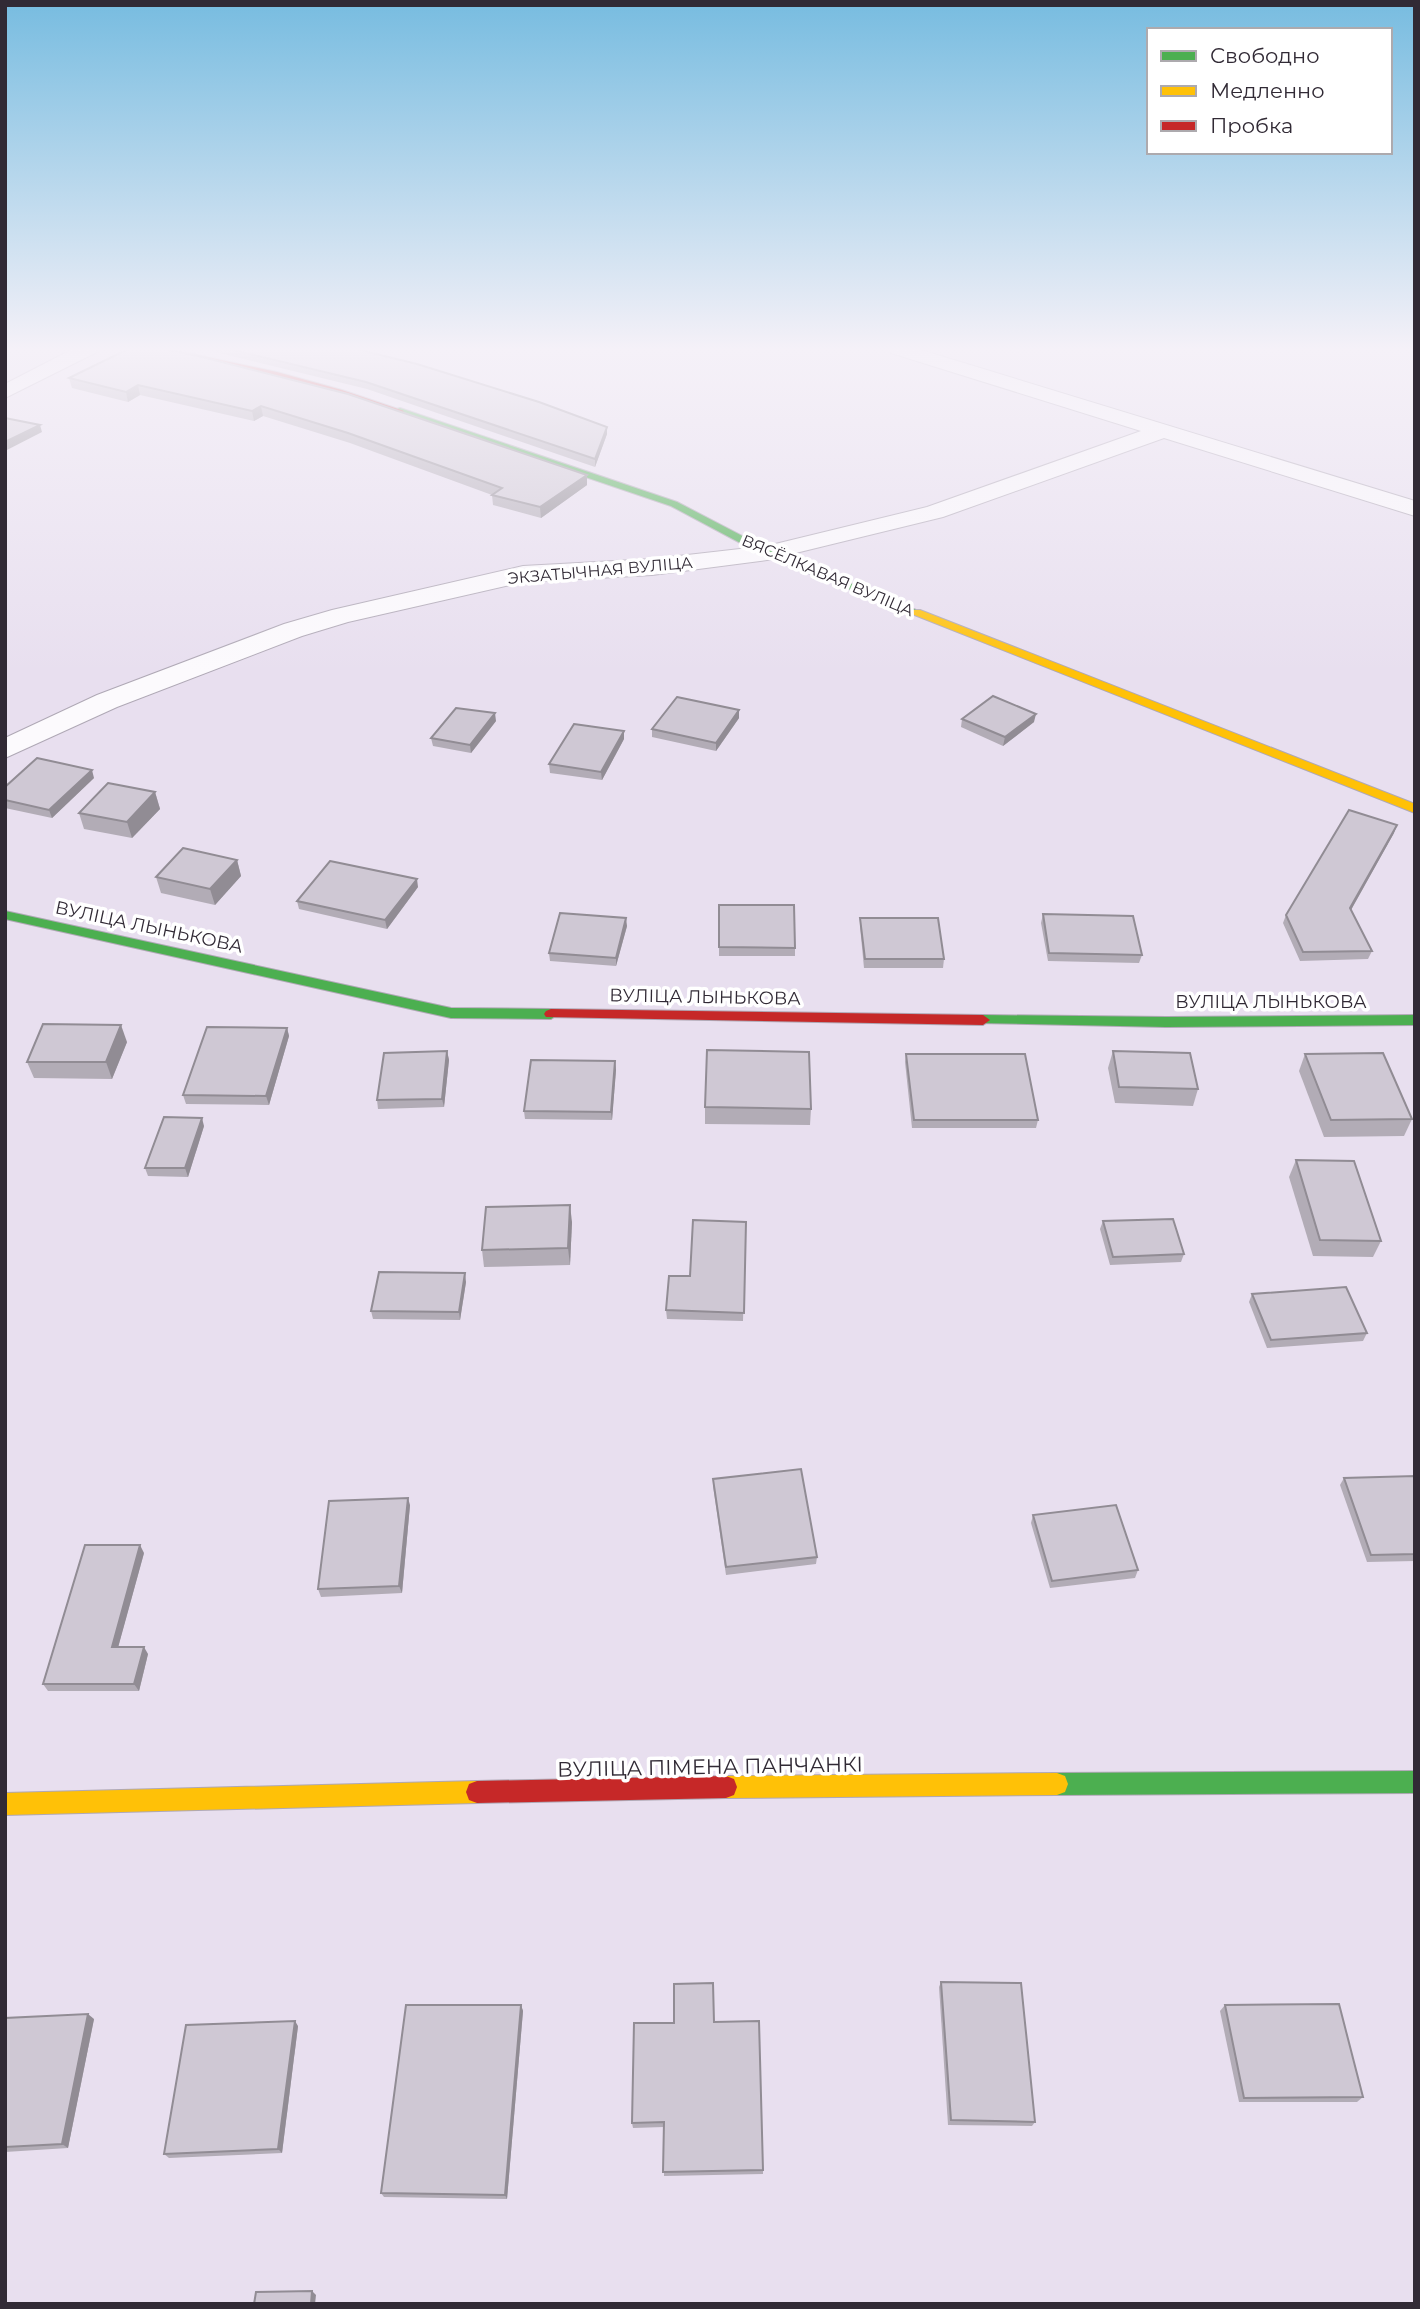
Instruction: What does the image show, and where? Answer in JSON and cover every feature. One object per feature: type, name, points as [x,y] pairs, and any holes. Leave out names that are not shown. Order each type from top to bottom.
[{"type":"street","name":"ВЯСЁЛКАВАЯ ВУЛІЦА","points":[[534,457],[674,504],[767,552],[1415,809]]},
{"type":"street","name":"ЭКЗАТЫЧНАЯ ВУЛІЦА","points":[[5,749],[119,696],[293,629],[341,616],[523,574],[652,567],[767,552],[935,512],[1091,457]]},
{"type":"street","points":[[1246,457],[1415,509]]},
{"type":"street","name":"ВУЛІЦА ЛЫНЬКОВА","points":[[5,915],[451,1013],[1153,1021],[1415,1020]]},
{"type":"street","name":"ВУЛІЦА ПІМЕНА ПАНЧАНКІ","points":[[5,1804],[682,1787],[1415,1782]]},
{"type":"building","points":[[415,457],[533,457],[587,475],[540,507],[492,495],[502,488]]},
{"type":"building","points":[[993,696],[1036,714],[1005,737],[962,719]]},
{"type":"building","points":[[677,697],[739,710],[716,743],[652,729]]},
{"type":"building","points":[[456,708],[495,713],[470,745],[431,738]]},
{"type":"building","points":[[574,724],[624,731],[601,772],[549,764]]},
{"type":"building","points":[[37,758],[92,770],[49,810],[5,800],[5,787]]},
{"type":"building","points":[[108,783],[155,792],[127,822],[79,813]]},
{"type":"building","points":[[1349,810],[1397,825],[1350,908],[1372,951],[1303,952],[1286,915]]},
{"type":"building","points":[[183,848],[237,860],[210,889],[156,877]]},
{"type":"building","points":[[330,861],[417,879],[385,920],[297,901]]},
{"type":"building","points":[[719,905],[794,905],[795,948],[719,947]]},
{"type":"building","points":[[560,913],[626,918],[616,958],[549,953]]},
{"type":"building","points":[[1043,914],[1133,916],[1142,955],[1049,953]]},
{"type":"building","points":[[860,918],[938,918],[944,959],[865,959]]},
{"type":"building","points":[[43,1024],[121,1025],[106,1062],[27,1062]]},
{"type":"building","points":[[207,1027],[287,1028],[266,1096],[183,1095]]},
{"type":"building","points":[[707,1050],[809,1052],[811,1109],[705,1107]]},
{"type":"building","points":[[447,1051],[442,1099],[377,1100],[384,1053]]},
{"type":"building","points":[[1113,1051],[1190,1053],[1198,1089],[1119,1087]]},
{"type":"building","points":[[1383,1053],[1412,1119],[1331,1120],[1305,1054]]},
{"type":"building","points":[[906,1054],[1025,1054],[1038,1120],[914,1120]]},
{"type":"building","points":[[531,1060],[615,1061],[611,1112],[524,1111]]},
{"type":"building","points":[[164,1117],[202,1118],[185,1168],[145,1168]]},
{"type":"building","points":[[1296,1160],[1354,1161],[1381,1241],[1320,1240]]},
{"type":"building","points":[[570,1205],[568,1248],[482,1250],[486,1207]]},
{"type":"building","points":[[1173,1219],[1184,1254],[1113,1257],[1103,1221]]},
{"type":"building","points":[[693,1220],[746,1222],[744,1313],[666,1310],[669,1276],[690,1276]]},
{"type":"building","points":[[379,1272],[465,1273],[459,1312],[371,1311]]},
{"type":"building","points":[[1346,1287],[1367,1333],[1271,1340],[1252,1294]]},
{"type":"building","points":[[801,1469],[817,1557],[726,1567],[713,1479]]},
{"type":"building","points":[[1415,1476],[1415,1554],[1371,1555],[1344,1478]]},
{"type":"building","points":[[408,1498],[399,1586],[318,1589],[329,1501]]},
{"type":"building","points":[[1116,1505],[1138,1570],[1052,1581],[1033,1515]]},
{"type":"building","points":[[85,1545],[140,1545],[112,1647],[144,1647],[134,1684],[43,1684]]},
{"type":"building","points":[[941,1982],[1021,1983],[1035,2122],[951,2120]]},
{"type":"building","points":[[713,1983],[714,2022],[759,2021],[763,2170],[663,2172],[664,2122],[632,2123],[634,2023],[674,2023],[674,1984]]},
{"type":"building","points":[[1339,2004],[1363,2097],[1244,2098],[1225,2005]]},
{"type":"building","points":[[406,2005],[521,2005],[505,2195],[381,2193]]},
{"type":"building","points":[[88,2014],[62,2144],[5,2147],[5,2018]]},
{"type":"building","points":[[295,2021],[278,2149],[164,2154],[186,2025]]},
{"type":"building","points":[[312,2291],[311,2304],[254,2304],[256,2292]]},
{"type":"traffic: fast","points":[[535,457],[674,504],[767,553],[916,612]]},
{"type":"traffic: fast","points":[[5,915],[451,1013],[551,1014]]},
{"type":"traffic: fast","points":[[983,1020],[1415,1020]]},
{"type":"traffic: fast","points":[[1057,1784],[1415,1782]]},
{"type":"traffic: slow","points":[[916,612],[1415,809]]},
{"type":"traffic: slow","points":[[726,1787],[1057,1784]]},
{"type":"traffic: slow","points":[[5,1804],[477,1792]]},
{"type":"traffic: jam","points":[[551,1014],[983,1020]]},
{"type":"traffic: jam","points":[[477,1792],[726,1787]]}]
